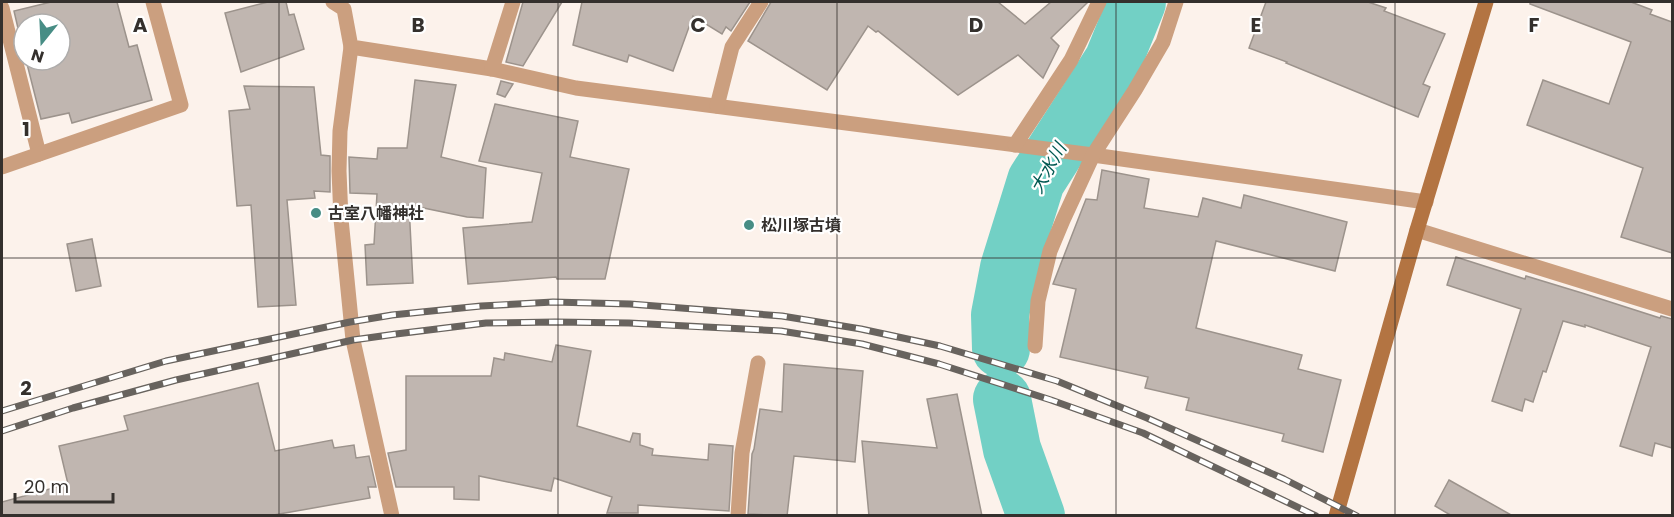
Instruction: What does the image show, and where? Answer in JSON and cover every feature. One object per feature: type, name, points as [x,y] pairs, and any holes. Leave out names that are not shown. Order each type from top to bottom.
[{"type":"street","points":[[2,167],[181,105],[153,2]]},
{"type":"street","points":[[492,69],[513,2]]},
{"type":"street","points":[[717,106],[732,47],[762,2]]},
{"type":"street","points":[[1021,146],[1071,60],[1099,2]]},
{"type":"street","points":[[1035,346],[1038,301],[1050,251],[1088,154],[1135,90],[1163,42],[1176,2]]},
{"type":"street","points":[[1336,516],[1417,230],[1486,2]]},
{"type":"street","points":[[342,4],[351,47],[340,131],[341,219],[353,340],[392,516]]},
{"type":"street","points":[[2,8],[39,154]]},
{"type":"street","points":[[351,47],[492,69],[576,88],[1088,154],[1426,202]]},
{"type":"street","points":[[1417,230],[1672,309]]},
{"type":"street","points":[[738,516],[742,453],[758,363]]},
{"type":"building","points":[[51,2],[117,2],[129,47],[137,45],[152,100],[72,123],[69,113],[41,119],[29,72],[72,72],[72,12],[14,11]]},
{"type":"building","points":[[268,2],[286,2],[289,15],[294,14],[304,49],[241,72],[225,13]]},
{"type":"building","points":[[523,2],[562,2],[523,66],[506,62]]},
{"type":"building","points":[[582,2],[750,2],[731,31],[726,27],[722,34],[693,16],[673,71],[629,55],[627,62],[573,45]]},
{"type":"building","points":[[771,2],[998,2],[1025,24],[1051,2],[1088,2],[1051,38],[1059,46],[1043,78],[1018,55],[958,95],[878,31],[868,26],[827,90],[748,41]]},
{"type":"building","points":[[1266,2],[1368,2],[1386,8],[1384,11],[1445,34],[1423,84],[1430,87],[1418,117],[1249,48]]},
{"type":"building","points":[[1530,2],[1631,2],[1652,10],[1650,14],[1672,22],[1672,253],[1621,237],[1643,168],[1527,125],[1543,80],[1609,104],[1631,42],[1530,4]]},
{"type":"building","points":[[415,80],[456,85],[441,157],[486,168],[483,218],[409,205],[413,283],[367,285],[365,245],[374,244],[377,194],[350,193],[349,157],[377,159],[378,148],[407,148]]},
{"type":"building","points":[[501,81],[513,84],[505,97],[497,94]]},
{"type":"building","points":[[244,86],[314,87],[321,155],[330,156],[330,192],[314,191],[315,198],[287,200],[296,305],[258,307],[251,205],[237,206],[229,111],[250,109]]},
{"type":"building","points":[[495,104],[578,121],[570,157],[629,169],[605,279],[557,279],[556,277],[468,284],[463,228],[532,222],[542,173],[479,161]]},
{"type":"building","points":[[1102,170],[1149,179],[1144,208],[1198,217],[1203,198],[1241,208],[1244,195],[1347,222],[1335,271],[1216,241],[1196,328],[1302,355],[1298,369],[1341,380],[1323,452],[1282,441],[1284,434],[1186,410],[1189,398],[1145,388],[1148,377],[1060,357],[1076,289],[1053,284],[1086,199],[1097,200]]},
{"type":"building","points":[[92,239],[101,286],[76,291],[67,244]]},
{"type":"building","points":[[1456,257],[1525,279],[1526,276],[1660,318],[1661,316],[1672,319],[1672,448],[1655,443],[1652,456],[1620,446],[1651,347],[1585,325],[1585,327],[1563,321],[1533,402],[1525,399],[1522,411],[1492,401],[1521,309],[1447,285]]},
{"type":"building","points":[[556,345],[591,351],[577,426],[630,442],[633,433],[640,434],[640,445],[653,449],[652,455],[708,460],[709,444],[733,446],[729,511],[638,505],[638,513],[607,513],[612,497],[554,478],[551,491],[479,476],[479,500],[454,499],[454,487],[396,487],[388,453],[406,450],[406,376],[491,376],[494,358],[504,360],[505,353],[552,362]]},
{"type":"building","points":[[784,364],[863,371],[855,462],[794,456],[787,516],[748,514],[752,454],[760,409],[782,412]]},
{"type":"building","points":[[258,383],[275,451],[332,440],[334,448],[354,445],[356,458],[369,456],[376,487],[368,487],[370,498],[268,516],[2,516],[2,502],[68,484],[59,446],[128,430],[124,416]]},
{"type":"building","points":[[957,394],[982,516],[869,516],[862,441],[937,448],[927,399]]},
{"type":"building","points":[[1449,480],[1513,516],[1452,516],[1435,506]]},
{"type":"waterway","name":"大水川","points":[[1001,349],[1000,315],[1009,268],[1036,181],[1113,61],[1137,2]]},
{"type":"waterway","name":"大水川","points":[[1002,399],[1012,449],[1036,516]]},
{"type":"railway","points":[[2,411],[166,361],[350,322],[392,315],[481,306],[553,302],[630,304],[782,316],[861,329],[940,346],[1057,381],[1284,479],[1357,516]]},
{"type":"railway","points":[[2,431],[73,408],[176,380],[353,340],[396,334],[486,323],[555,322],[629,323],[781,331],[862,344],[939,364],[1051,400],[1143,433],[1316,516]]},
{"type":"place","name":"古室八幡神社","points":[[316,213]]},
{"type":"place","name":"松川塚古墳","points":[[749,225]]}]
